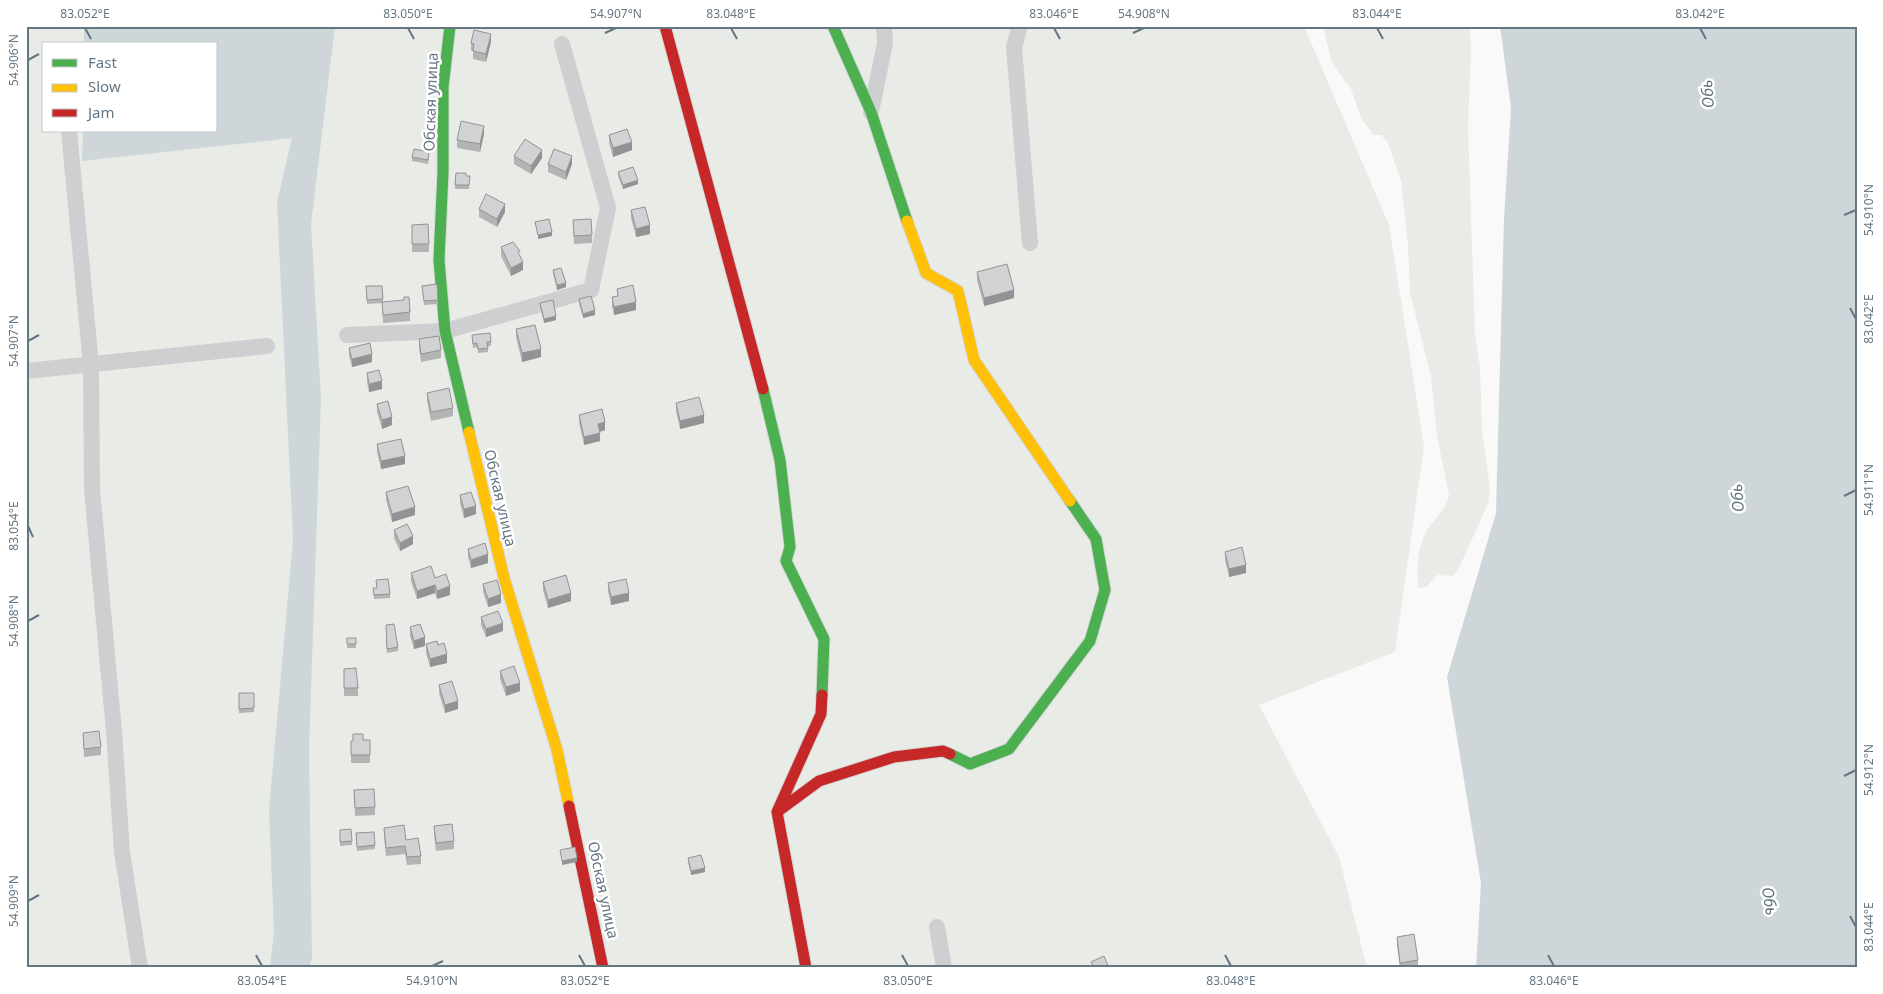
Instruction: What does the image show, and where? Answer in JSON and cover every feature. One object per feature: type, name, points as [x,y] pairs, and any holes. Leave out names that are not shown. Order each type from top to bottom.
[{"type":"street","name":"Обская улица","points":[[450,26],[443,87],[444,172],[438,260],[445,331],[504,578],[557,750],[603,968]]},
{"type":"street","points":[[665,26],[780,460],[790,547],[786,561],[824,640],[821,714],[778,812],[806,968]]},
{"type":"street","points":[[778,812],[819,781],[894,757],[943,751],[970,764],[1009,749],[1090,641],[1104,590],[1096,539],[974,360],[958,291],[926,272],[894,186],[871,112],[833,26]]},
{"type":"street","points":[[871,112],[885,43],[884,26]]},
{"type":"street","points":[[1020,26],[1014,47],[1030,243]]},
{"type":"street","points":[[347,335],[445,331],[591,290],[608,208],[562,44]]},
{"type":"street","points":[[69,132],[90,365],[92,489],[114,732],[122,852],[140,968]]},
{"type":"street","points":[[26,371],[267,346]]},
{"type":"street","points":[[937,927],[944,968]]},
{"type":"shaded area","points":[[26,26],[1304,26],[1389,225],[1424,446],[1395,652],[1259,705],[1339,857],[1367,968],[26,968]]},
{"type":"shaded area","points":[[1323,26],[1469,26],[1471,46],[1468,127],[1475,335],[1480,367],[1482,431],[1490,488],[1488,504],[1458,570],[1453,576],[1437,575],[1426,587],[1418,588],[1420,547],[1428,529],[1448,501],[1449,495],[1437,436],[1431,376],[1410,293],[1408,246],[1401,181],[1388,143],[1381,135],[1373,135],[1361,118],[1351,89],[1332,63]]},
{"type":"water","points":[[84,26],[335,26],[311,224],[321,399],[309,748],[312,959],[309,968],[270,968],[274,931],[269,810],[293,540],[277,202],[292,138],[82,161],[83,132],[218,132],[218,42],[84,42]]},
{"type":"water","name":"Обь","points":[[1500,26],[1857,26],[1857,968],[1476,968],[1481,883],[1447,677],[1496,513],[1504,218],[1511,108]]},
{"type":"building","points":[[474,30],[491,34],[486,54],[473,51],[474,44],[471,43]]},
{"type":"building","points":[[461,121],[484,126],[480,144],[457,140]]},
{"type":"building","points":[[627,129],[632,142],[613,148],[609,135]]},
{"type":"building","points":[[525,139],[542,150],[531,166],[514,156]]},
{"type":"building","points":[[414,149],[429,152],[428,160],[412,157]]},
{"type":"building","points":[[554,149],[572,156],[566,172],[548,164]]},
{"type":"building","points":[[633,167],[638,180],[623,185],[618,172]]},
{"type":"building","points":[[456,173],[466,173],[466,176],[470,176],[469,185],[455,185]]},
{"type":"building","points":[[486,194],[505,204],[497,219],[479,209]]},
{"type":"building","points":[[645,207],[650,225],[636,229],[631,210]]},
{"type":"building","points":[[549,219],[552,232],[538,235],[535,222]]},
{"type":"building","points":[[591,219],[592,235],[574,236],[573,220]]},
{"type":"building","points":[[428,224],[429,244],[412,244],[412,225]]},
{"type":"building","points":[[513,242],[520,251],[518,252],[523,262],[511,268],[501,247]]},
{"type":"building","points":[[1007,264],[1014,290],[984,298],[977,272]]},
{"type":"building","points":[[561,268],[566,283],[557,285],[553,270]]},
{"type":"building","points":[[437,284],[438,300],[424,301],[422,286]]},
{"type":"building","points":[[633,285],[636,302],[614,307],[612,297],[618,296],[617,289]]},
{"type":"building","points":[[366,286],[382,286],[383,299],[367,300]]},
{"type":"building","points":[[591,296],[595,310],[583,314],[579,299]]},
{"type":"building","points":[[404,297],[409,297],[410,312],[383,315],[382,302],[404,300]]},
{"type":"building","points":[[553,300],[556,316],[544,319],[540,303]]},
{"type":"building","points":[[535,325],[541,349],[522,353],[516,329]]},
{"type":"building","points":[[490,333],[491,342],[487,342],[488,348],[478,349],[477,343],[473,344],[472,335]]},
{"type":"building","points":[[439,336],[441,350],[421,354],[419,339]]},
{"type":"building","points":[[370,343],[372,354],[352,359],[349,348]]},
{"type":"building","points":[[379,370],[382,381],[369,384],[367,373]]},
{"type":"building","points":[[449,388],[453,408],[431,412],[427,393]]},
{"type":"building","points":[[699,397],[704,415],[680,421],[676,403]]},
{"type":"building","points":[[388,401],[392,417],[382,420],[377,404]]},
{"type":"building","points":[[602,409],[605,422],[598,424],[600,433],[584,437],[579,415]]},
{"type":"building","points":[[401,439],[405,456],[381,461],[377,444]]},
{"type":"building","points":[[408,486],[415,507],[392,514],[386,492]]},
{"type":"building","points":[[471,492],[476,506],[464,509],[460,495]]},
{"type":"building","points":[[407,524],[413,536],[400,543],[394,530]]},
{"type":"building","points":[[485,543],[488,554],[471,560],[468,549]]},
{"type":"building","points":[[1242,547],[1246,565],[1229,569],[1225,552]]},
{"type":"building","points":[[431,566],[435,578],[446,574],[450,586],[437,591],[435,585],[417,591],[411,573]]},
{"type":"building","points":[[566,575],[571,593],[548,600],[543,582]]},
{"type":"building","points":[[388,579],[390,594],[374,595],[373,588],[377,588],[376,580]]},
{"type":"building","points":[[626,579],[629,593],[611,597],[608,583]]},
{"type":"building","points":[[497,580],[501,594],[488,599],[483,584]]},
{"type":"building","points":[[498,611],[503,623],[486,629],[481,617]]},
{"type":"building","points":[[394,624],[398,647],[387,649],[386,625]]},
{"type":"building","points":[[420,624],[425,637],[414,641],[410,627]]},
{"type":"building","points":[[347,638],[356,638],[356,644],[347,644]]},
{"type":"building","points":[[437,641],[438,645],[444,643],[447,654],[430,659],[426,644]]},
{"type":"building","points":[[514,666],[520,683],[506,687],[500,671]]},
{"type":"building","points":[[356,668],[358,688],[344,688],[344,669]]},
{"type":"building","points":[[452,681],[458,701],[445,705],[439,685]]},
{"type":"building","points":[[239,693],[254,693],[254,708],[239,709]]},
{"type":"building","points":[[99,731],[101,747],[84,749],[83,733]]},
{"type":"building","points":[[353,734],[363,734],[363,740],[370,740],[370,755],[351,755]]},
{"type":"building","points":[[374,789],[375,807],[355,808],[354,790]]},
{"type":"building","points":[[452,824],[454,841],[436,843],[434,826]]},
{"type":"building","points":[[404,825],[406,840],[418,838],[421,856],[407,857],[405,846],[386,848],[384,828]]},
{"type":"building","points":[[351,829],[352,841],[340,842],[340,830]]},
{"type":"building","points":[[374,832],[375,845],[357,847],[356,833]]},
{"type":"building","points":[[575,847],[577,858],[562,861],[560,850]]},
{"type":"building","points":[[701,855],[705,868],[691,871],[688,858]]},
{"type":"building","points":[[1414,934],[1418,960],[1400,963],[1397,937]]},
{"type":"building","points":[[1104,956],[1109,968],[1094,968],[1091,962]]},
{"type":"traffic: fast","points":[[450,26],[443,87],[443,172],[439,260],[445,331],[469,432]]},
{"type":"traffic: fast","points":[[833,26],[871,112],[907,221]]},
{"type":"traffic: fast","points":[[763,389],[780,460],[790,547],[786,561],[824,639],[822,695]]},
{"type":"traffic: fast","points":[[950,754],[970,764],[1009,749],[1090,641],[1105,590],[1096,539],[1070,501]]},
{"type":"traffic: slow","points":[[907,221],[926,273],[958,291],[974,360],[1070,501]]},
{"type":"traffic: slow","points":[[469,432],[504,578],[557,750],[569,806]]},
{"type":"traffic: jam","points":[[665,26],[763,389]]},
{"type":"traffic: jam","points":[[806,968],[777,812],[821,714],[822,695]]},
{"type":"traffic: jam","points":[[777,812],[819,781],[894,757],[943,751],[950,754]]},
{"type":"traffic: jam","points":[[569,806],[603,968]]}]
